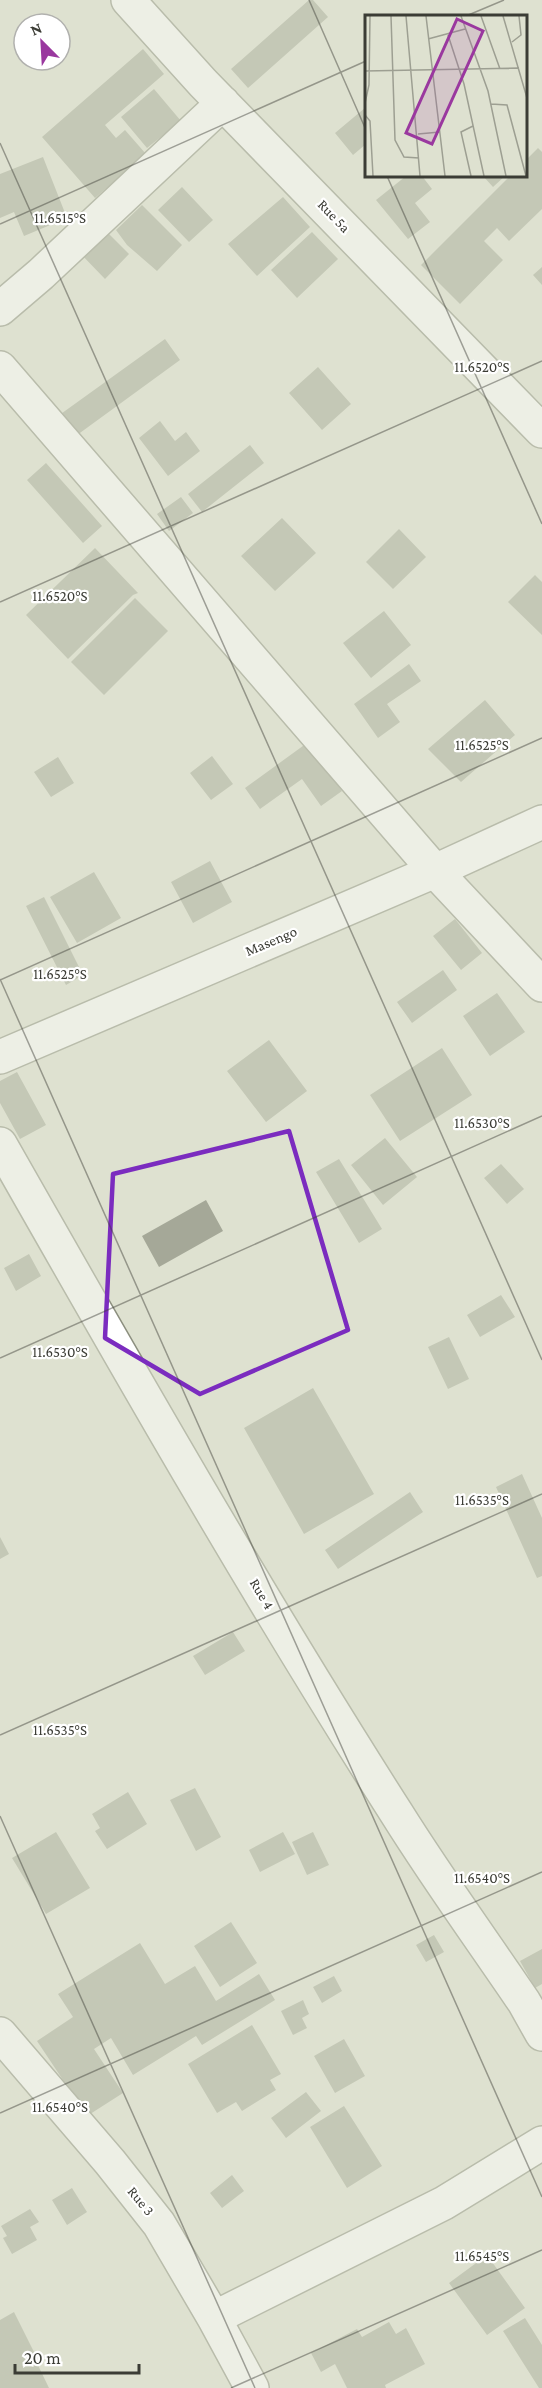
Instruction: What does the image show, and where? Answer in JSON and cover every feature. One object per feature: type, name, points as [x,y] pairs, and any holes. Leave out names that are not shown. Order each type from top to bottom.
[{"type":"street","name":"Rue 5a","points":[[128,0],[224,103],[542,430]]},
{"type":"street","points":[[0,309],[41,274],[224,103]]},
{"type":"street","points":[[0,368],[435,871],[542,986]]},
{"type":"street","name":"Masengo","points":[[0,1058],[435,871],[542,822]]},
{"type":"street","name":"Rue 4","points":[[0,1144],[123,1360],[281,1626],[397,1815],[524,2002],[542,2034]]},
{"type":"street","name":"Rue 3","points":[[0,2034],[110,2162],[159,2224],[252,2388]]},
{"type":"street","points":[[214,2318],[444,2203],[542,2143]]},
{"type":"highlighted area","points":[[289,1131],[348,1330],[200,1394],[105,1338],[113,1174]]},
{"type":"building","points":[[309,0],[313,0],[328,17],[248,88],[231,69]]},
{"type":"building","points":[[143,49],[164,74],[105,125],[116,138],[125,130],[146,154],[95,198],[42,137]]},
{"type":"building","points":[[154,89],[181,121],[147,148],[121,117]]},
{"type":"building","points":[[365,108],[365,145],[353,155],[335,133]]},
{"type":"building","points":[[538,148],[542,152],[542,209],[509,241],[497,228],[484,241],[503,260],[460,304],[421,265],[509,177],[527,177],[527,159]]},
{"type":"building","points":[[43,157],[67,218],[24,236],[14,212],[0,218],[0,174]]},
{"type":"building","points":[[405,177],[423,177],[432,189],[415,203],[430,222],[408,239],[376,200]]},
{"type":"building","points":[[484,177],[504,177],[493,187]]},
{"type":"building","points":[[182,187],[213,220],[189,242],[158,210]]},
{"type":"building","points":[[283,197],[310,227],[257,276],[228,244]]},
{"type":"building","points":[[142,205],[182,245],[157,271],[127,245],[116,230]]},
{"type":"building","points":[[101,226],[129,254],[105,279],[77,250]]},
{"type":"building","points":[[312,232],[338,259],[297,298],[271,270]]},
{"type":"building","points":[[542,267],[542,285],[533,275]]},
{"type":"building","points":[[165,339],[180,360],[73,438],[58,416]]},
{"type":"building","points":[[318,367],[351,404],[322,430],[289,393]]},
{"type":"building","points":[[160,421],[175,441],[186,432],[200,451],[168,476],[139,438]]},
{"type":"building","points":[[250,445],[264,463],[202,512],[188,494]]},
{"type":"building","points":[[46,463],[102,526],[83,543],[27,480]]},
{"type":"building","points":[[181,497],[193,513],[169,531],[157,514]]},
{"type":"building","points":[[282,518],[316,553],[275,591],[241,556]]},
{"type":"building","points":[[399,529],[426,557],[393,589],[366,562]]},
{"type":"building","points":[[95,548],[138,593],[133,595],[68,659],[26,615]]},
{"type":"building","points":[[535,575],[542,582],[542,635],[508,602]]},
{"type":"building","points":[[135,598],[168,631],[104,695],[71,662]]},
{"type":"building","points":[[384,611],[411,645],[371,678],[343,643]]},
{"type":"building","points":[[409,664],[421,681],[387,704],[400,722],[378,738],[354,704]]},
{"type":"building","points":[[485,700],[515,735],[461,782],[428,749]]},
{"type":"building","points":[[307,743],[342,791],[321,806],[302,779],[260,809],[245,788]]},
{"type":"building","points":[[212,756],[233,784],[211,800],[190,773]]},
{"type":"building","points":[[58,757],[74,783],[51,797],[34,772]]},
{"type":"building","points":[[210,861],[232,902],[193,923],[171,882]]},
{"type":"building","points":[[94,872],[121,918],[77,943],[50,897]]},
{"type":"building","points":[[44,897],[83,975],[66,985],[26,906]]},
{"type":"building","points":[[455,919],[482,953],[461,970],[433,936]]},
{"type":"building","points":[[443,970],[457,990],[412,1023],[397,1002]]},
{"type":"building","points":[[497,993],[525,1032],[490,1056],[463,1016]]},
{"type":"building","points":[[269,1040],[307,1091],[266,1122],[227,1071]]},
{"type":"building","points":[[442,1048],[472,1095],[400,1141],[370,1095]]},
{"type":"building","points":[[17,1072],[46,1125],[20,1139],[0,1103],[0,1081]]},
{"type":"building","points":[[385,1138],[417,1177],[383,1205],[351,1165]]},
{"type":"building","points":[[339,1159],[382,1229],[359,1243],[316,1172]]},
{"type":"building","points":[[501,1164],[524,1189],[507,1204],[484,1178]]},
{"type":"building","points":[[206,1200],[223,1231],[159,1267],[142,1236]]},
{"type":"building","points":[[29,1254],[41,1276],[16,1291],[4,1268]]},
{"type":"building","points":[[501,1295],[515,1317],[480,1337],[467,1315]]},
{"type":"building","points":[[449,1337],[469,1379],[448,1389],[428,1347]]},
{"type":"building","points":[[313,1388],[374,1494],[304,1534],[244,1428]]},
{"type":"building","points":[[522,1474],[542,1518],[542,1576],[537,1578],[496,1487]]},
{"type":"building","points":[[410,1492],[423,1512],[338,1569],[325,1550]]},
{"type":"building","points":[[0,1537],[9,1554],[0,1559]]},
{"type":"building","points":[[233,1632],[245,1651],[205,1675],[193,1656]]},
{"type":"building","points":[[195,1788],[221,1837],[196,1851],[170,1800]]},
{"type":"building","points":[[128,1792],[147,1824],[107,1849],[95,1831],[100,1828],[92,1814]]},
{"type":"building","points":[[56,1832],[90,1888],[46,1914],[12,1858]]},
{"type":"building","points":[[283,1832],[295,1854],[260,1872],[249,1850]]},
{"type":"building","points":[[313,1832],[329,1865],[307,1875],[292,1842]]},
{"type":"building","points":[[231,1922],[257,1963],[220,1987],[194,1946]]},
{"type":"building","points":[[434,1935],[444,1952],[426,1962],[416,1945]]},
{"type":"building","points":[[140,1943],[165,1984],[195,1966],[216,2001],[259,1974],[275,2000],[202,2045],[196,2036],[133,2075],[111,2038],[94,2049],[123,2093],[87,2116],[37,2041],[73,2017],[58,1994]]},
{"type":"building","points":[[542,1949],[542,1984],[535,1988],[520,1961]]},
{"type":"building","points":[[334,1976],[342,1991],[322,2003],[313,1987]]},
{"type":"building","points":[[303,2000],[309,2014],[302,2018],[307,2028],[293,2035],[281,2011]]},
{"type":"building","points":[[252,2025],[281,2074],[270,2080],[276,2090],[242,2111],[236,2102],[217,2113],[188,2064]]},
{"type":"building","points":[[344,2039],[365,2076],[335,2093],[314,2056]]},
{"type":"building","points":[[306,2092],[321,2111],[286,2138],[271,2118]]},
{"type":"building","points":[[344,2106],[382,2166],[347,2188],[310,2127]]},
{"type":"building","points":[[232,2175],[244,2191],[222,2208],[210,2193]]},
{"type":"building","points":[[72,2188],[87,2212],[67,2225],[52,2200]]},
{"type":"building","points":[[30,2209],[39,2222],[30,2227],[37,2240],[12,2254],[3,2238],[7,2236],[1,2226]]},
{"type":"building","points":[[487,2255],[525,2308],[487,2335],[449,2283]]},
{"type":"building","points":[[14,2312],[49,2388],[0,2388],[0,2320]]},
{"type":"building","points":[[525,2318],[542,2345],[542,2388],[539,2388],[503,2331]]},
{"type":"building","points":[[389,2322],[396,2334],[406,2328],[425,2364],[385,2385],[386,2388],[347,2388],[335,2364],[321,2372],[311,2353],[357,2329],[362,2337]]}]
